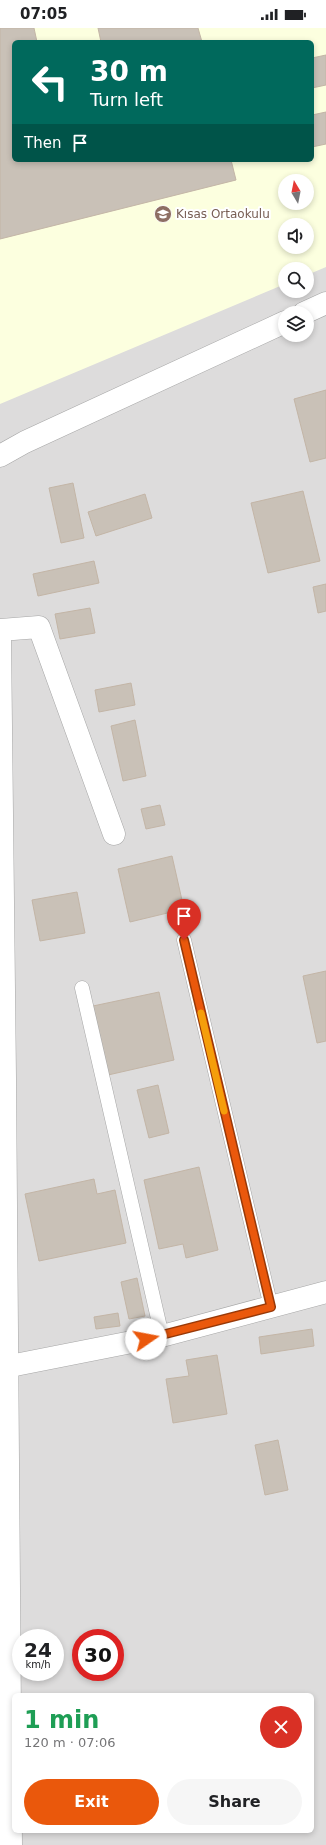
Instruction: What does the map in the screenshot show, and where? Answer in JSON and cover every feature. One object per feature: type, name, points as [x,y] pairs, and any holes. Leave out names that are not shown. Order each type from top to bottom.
[{"type":"street","points":[[314,308],[326,303]]},
{"type":"street","points":[[0,456],[24,442],[278,325]]},
{"type":"street","points":[[0,630],[39,627],[114,834]]},
{"type":"street","points":[[0,638],[5,1070],[3,1366],[11,1845]]},
{"type":"street","points":[[3,1366],[162,1336],[326,1292]]},
{"type":"lane","points":[[184,940],[271,1307]]},
{"type":"lane","points":[[82,988],[162,1336]]},
{"type":"shaded area","points":[[0,28],[326,28],[326,1845],[0,1845]]},
{"type":"shaded area","name":"Kısas Ortaokulu","points":[[0,28],[326,28],[326,267],[314,272],[314,262],[278,262],[278,287],[0,404]]},
{"type":"building","points":[[0,28],[34,28],[37,40],[12,40],[12,162],[232,162],[236,180],[0,239]]},
{"type":"building","points":[[98,28],[198,28],[201,40],[101,40]]},
{"type":"building","points":[[326,55],[326,85],[314,88],[314,58]]},
{"type":"building","points":[[326,112],[326,144],[314,147],[314,115]]},
{"type":"building","points":[[326,390],[326,458],[310,462],[294,399]]},
{"type":"building","points":[[73,483],[84,538],[61,543],[49,488]]},
{"type":"building","points":[[303,491],[320,561],[268,573],[251,503]]},
{"type":"building","points":[[145,494],[152,518],[96,536],[88,512]]},
{"type":"building","points":[[94,561],[99,583],[38,596],[33,574]]},
{"type":"building","points":[[326,584],[326,611],[318,613],[313,587]]},
{"type":"building","points":[[90,608],[95,633],[60,639],[55,614]]},
{"type":"building","points":[[131,683],[135,705],[99,712],[95,690]]},
{"type":"building","points":[[135,720],[146,776],[123,781],[111,726]]},
{"type":"building","points":[[160,805],[165,825],[146,829],[141,809]]},
{"type":"building","points":[[172,856],[184,909],[130,922],[118,869]]},
{"type":"building","points":[[77,892],[85,933],[40,941],[32,900]]},
{"type":"building","points":[[326,971],[326,1041],[317,1043],[303,976]]},
{"type":"building","points":[[159,992],[174,1060],[108,1075],[93,1006]]},
{"type":"building","points":[[158,1085],[169,1133],[149,1138],[137,1090]]},
{"type":"building","points":[[199,1167],[218,1250],[186,1258],[183,1244],[159,1249],[144,1180]]},
{"type":"building","points":[[94,1179],[97,1194],[115,1190],[126,1243],[39,1261],[25,1194]]},
{"type":"building","points":[[137,1278],[145,1316],[129,1319],[121,1282]]},
{"type":"building","points":[[118,1313],[120,1326],[96,1329],[94,1317]]},
{"type":"building","points":[[312,1329],[314,1346],[261,1354],[259,1337]]},
{"type":"building","points":[[217,1355],[227,1414],[173,1423],[166,1379],[189,1376],[186,1360]]},
{"type":"building","points":[[278,1440],[288,1490],[265,1495],[255,1445]]},
{"type":"slow traffic","points":[[201,1013],[224,1111]]},
{"type":"place","name":"Kısas Ortaokulu","points":[[163,214]]},
{"type":"route","points":[[146,1339],[271,1307],[184,940]]}]
